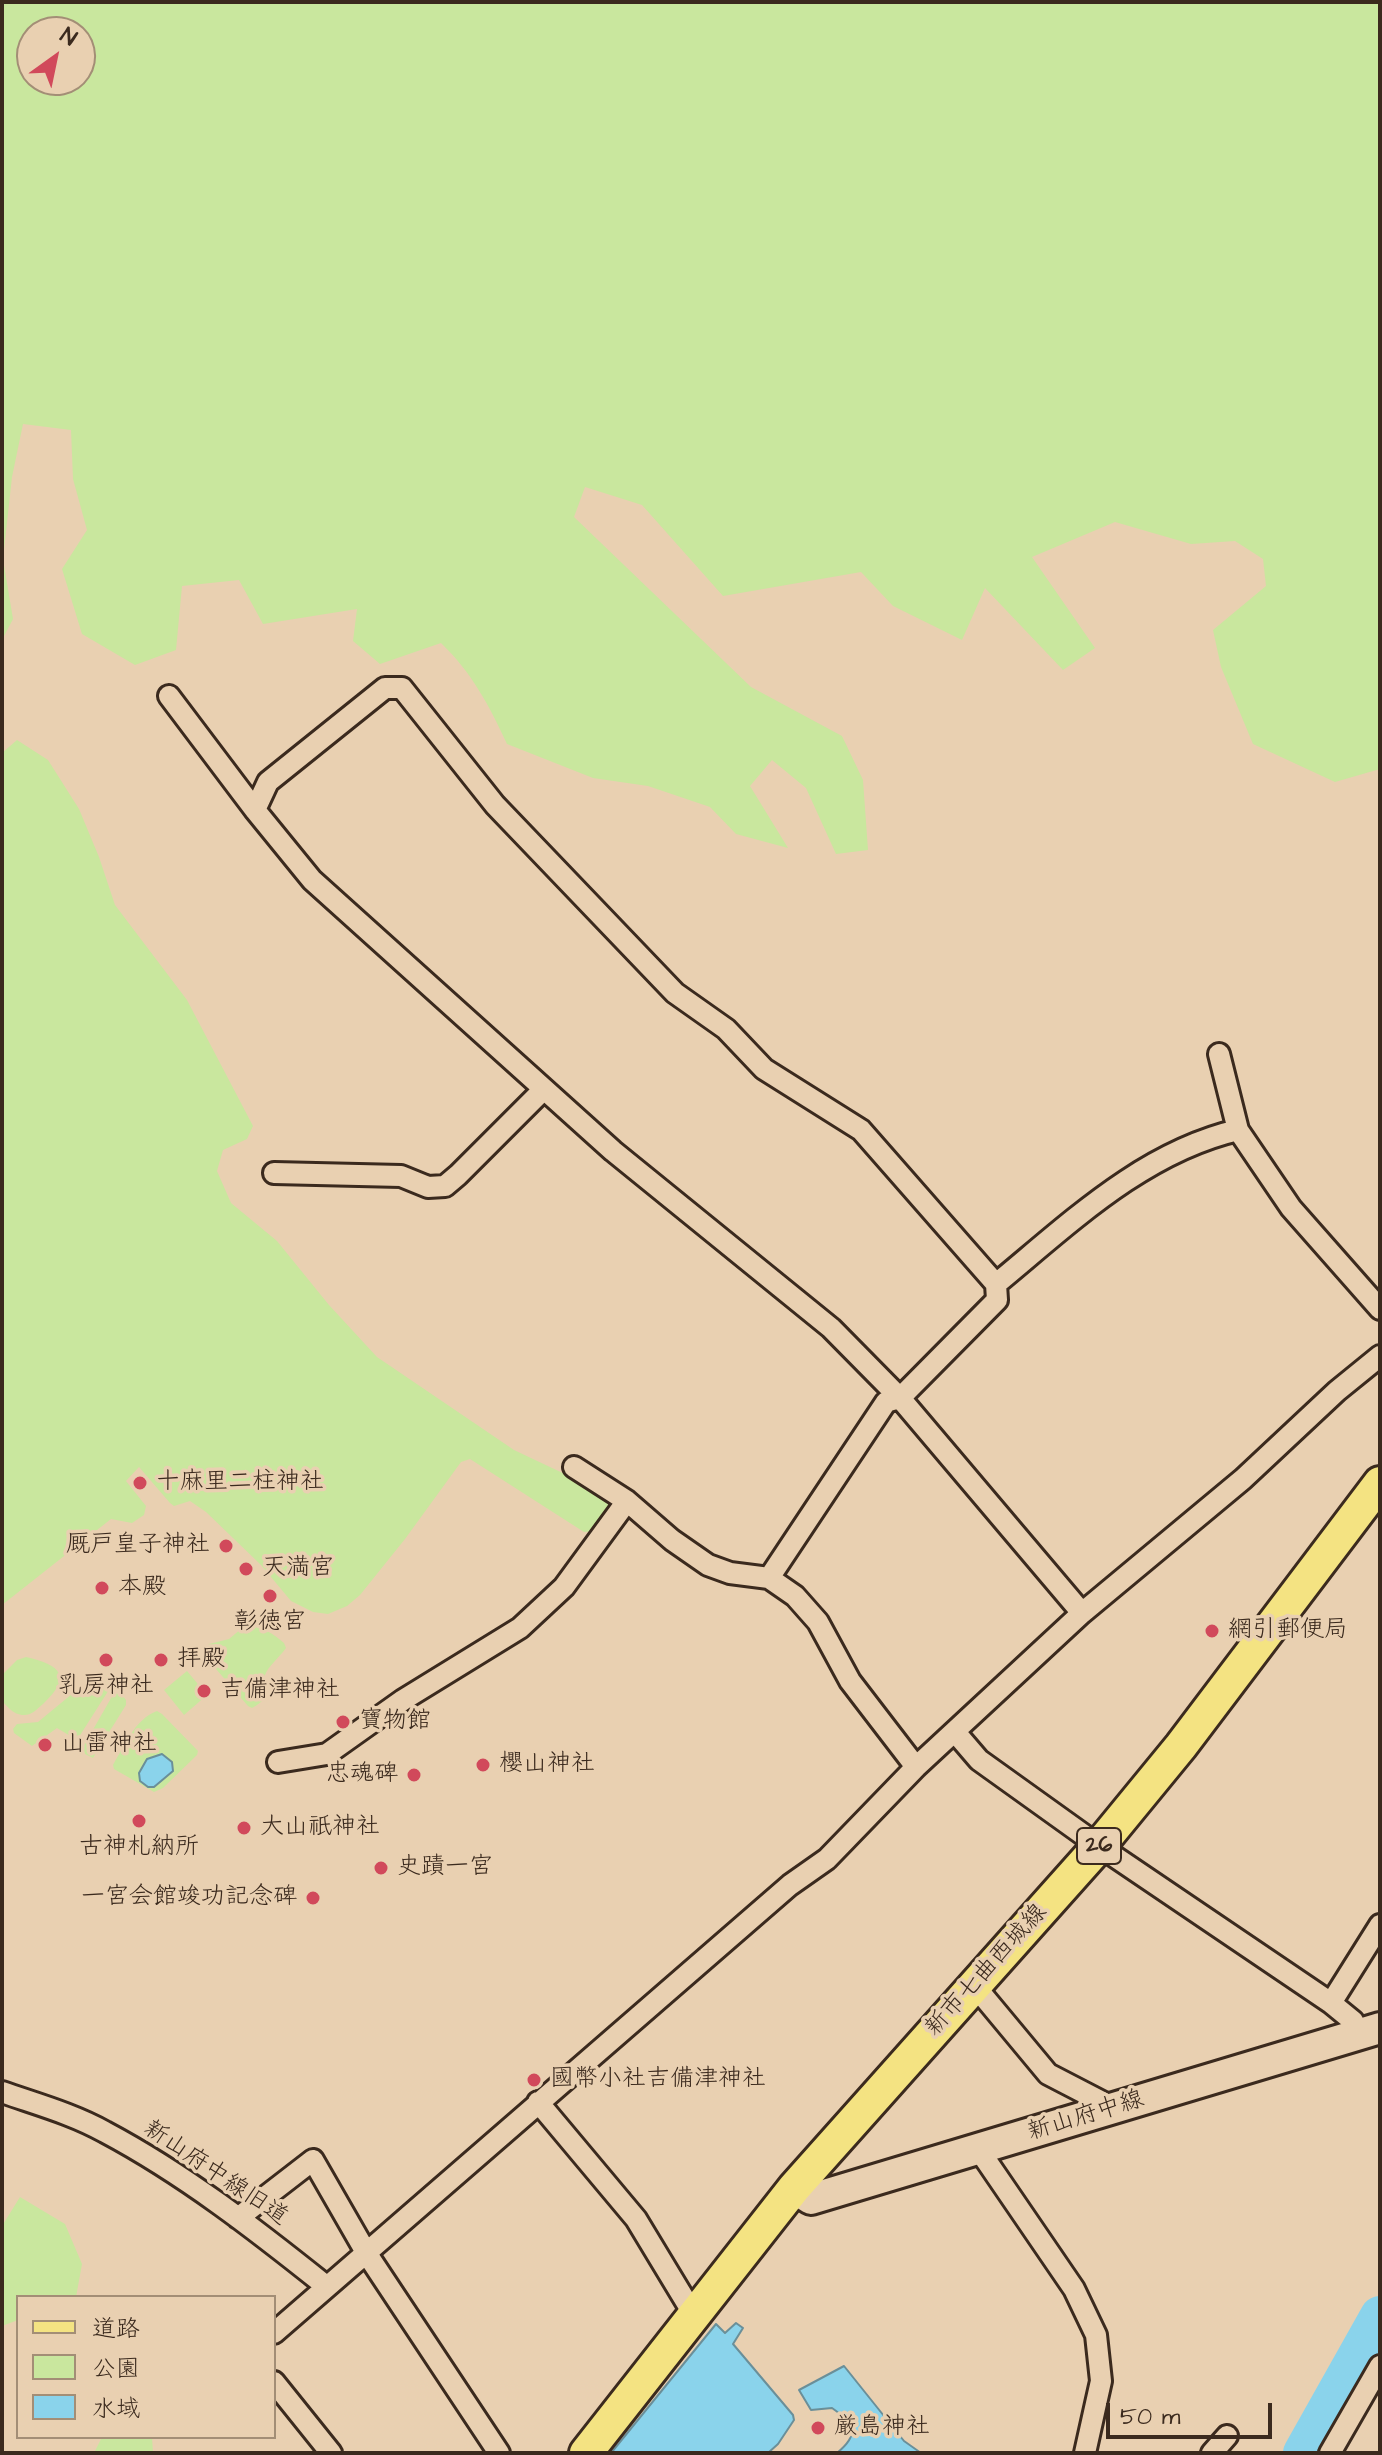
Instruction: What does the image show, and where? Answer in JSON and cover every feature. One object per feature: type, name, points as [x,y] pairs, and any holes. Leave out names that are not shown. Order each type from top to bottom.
[{"type":"main road","name":"新市七曲西城線","points":[[586,2453],[794,2188],[1099,1846],[1181,1746],[1380,1483]]},
{"type":"main road","name":"新山府中線","points":[[794,2188],[811,2199],[1369,2031]]},
{"type":"street","points":[[255,810],[268,782],[385,688],[402,688],[495,805],[675,993],[726,1029],[764,1069],[861,1130],[996,1284],[997,1300],[900,1398],[886,1402],[769,1578]]},
{"type":"street","points":[[169,696],[312,880],[613,1151],[831,1328],[900,1398],[1082,1613]]},
{"type":"street","points":[[1219,1054],[1238,1130],[1291,1208],[1380,1309]]},
{"type":"street","points":[[274,1173],[401,1176],[428,1187],[445,1186],[544,1089]]},
{"type":"street","points":[[996,1284],[1138,1172],[1214,1135],[1238,1130]]},
{"type":"street","points":[[276,2331],[790,1885],[827,1859],[916,1767],[1082,1613],[1243,1479],[1337,1391],[1380,1356]]},
{"type":"street","points":[[574,1467],[627,1501],[672,1540],[708,1565],[730,1573],[769,1578],[795,1596],[818,1622],[850,1681],[916,1767]]},
{"type":"street","points":[[278,1762],[327,1754],[403,1700],[520,1628],[564,1587],[627,1501]]},
{"type":"street","points":[[955,1732],[979,1760],[1369,2031]]},
{"type":"street","points":[[1331,2003],[1380,1925]]},
{"type":"street","points":[[974,1985],[1048,2074],[1104,2103],[1108,2110]]},
{"type":"street","name":"新山府中線旧道","points":[[2,2092],[102,2130],[173,2172],[326,2286]]},
{"type":"street","points":[[538,2102],[636,2219],[694,2315]]},
{"type":"street","points":[[979,2150],[1074,2289],[1096,2335],[1101,2381],[1085,2453]]},
{"type":"street","points":[[238,2218],[313,2160],[367,2254],[499,2453]]},
{"type":"street","points":[[1330,2453],[1380,2366]]},
{"type":"street","points":[[276,2384],[331,2453]]},
{"type":"street","points":[[1212,2453],[1227,2436]]},
{"type":"green space","points":[[2,2],[1380,2],[1380,769],[1335,782],[1253,744],[1221,667],[1213,630],[1266,586],[1263,559],[1235,541],[1191,544],[1115,522],[1032,557],[1095,648],[1063,670],[985,588],[962,640],[893,606],[861,572],[723,596],[642,505],[585,487],[574,517],[751,687],[842,736],[863,780],[868,850],[836,854],[806,788],[772,760],[750,786],[788,848],[736,834],[710,807],[648,786],[593,778],[507,744],[479,690],[441,643],[380,664],[353,641],[357,609],[263,624],[239,580],[182,586],[176,650],[135,665],[82,634],[62,569],[87,530],[73,479],[71,430],[23,424],[12,477],[3,559],[13,619],[2,640]]},
{"type":"green space","points":[[17,740],[48,760],[79,809],[115,905],[187,1000],[253,1126],[247,1139],[223,1150],[217,1171],[231,1203],[277,1241],[329,1305],[377,1357],[514,1450],[569,1476],[609,1500],[611,1508],[595,1531],[584,1532],[470,1459],[461,1462],[360,1595],[347,1606],[328,1614],[313,1612],[291,1601],[261,1565],[206,1512],[190,1501],[174,1506],[139,1467],[126,1481],[146,1506],[144,1515],[132,1523],[111,1519],[2,1605],[2,753]]},
{"type":"green space","points":[[247,1624],[272,1634],[286,1648],[265,1675],[263,1700],[252,1708],[203,1654],[209,1644],[229,1639]]},
{"type":"green space","points":[[26,1657],[55,1668],[60,1679],[43,1704],[31,1714],[22,1715],[13,1712],[2,1701],[2,1675],[17,1660]]},
{"type":"green space","points":[[187,1671],[207,1695],[184,1715],[164,1690]]},
{"type":"green space","points":[[106,1675],[113,1681],[112,1685],[77,1740],[57,1728],[32,1746],[14,1733],[17,1724],[38,1722],[78,1689]]},
{"type":"green space","points":[[114,1693],[122,1695],[126,1705],[93,1758],[85,1754],[83,1747]]},
{"type":"green space","points":[[157,1711],[198,1751],[163,1788],[154,1792],[114,1769],[113,1765],[136,1727]]},
{"type":"green space","points":[[20,2197],[65,2224],[82,2264],[76,2295],[16,2295],[16,2321],[2,2326],[2,2226]]},
{"type":"green space","points":[[101,2439],[152,2439],[153,2453],[94,2453]]},
{"type":"water","points":[[162,1754],[172,1762],[173,1771],[154,1787],[148,1787],[140,1781],[139,1773],[147,1759]]},
{"type":"water","points":[[736,2323],[743,2328],[733,2344],[793,2415],[794,2420],[778,2444],[768,2453],[611,2453],[716,2324],[725,2333]]},
{"type":"water","points":[[844,2366],[904,2441],[921,2453],[837,2453],[852,2435],[850,2424],[832,2408],[811,2410],[799,2390]]},
{"type":"waterway","points":[[1303,2453],[1380,2316]]},
{"type":"place","name":"十麻里二柱神社","points":[[140,1483]]},
{"type":"place","name":"厩戸皇子神社","points":[[226,1546]]},
{"type":"place","name":"天満宮","points":[[246,1569]]},
{"type":"place","name":"本殿","points":[[102,1588]]},
{"type":"place","name":"彰徳宮","points":[[270,1596]]},
{"type":"place","name":"網引郵便局","points":[[1212,1631]]},
{"type":"place","name":"乳房神社","points":[[106,1660]]},
{"type":"place","name":"拝殿","points":[[161,1660]]},
{"type":"place","name":"吉備津神社","points":[[204,1691]]},
{"type":"place","name":"寶物館","points":[[343,1722]]},
{"type":"place","name":"山雷神社","points":[[45,1745]]},
{"type":"place","name":"櫻山神社","points":[[483,1765]]},
{"type":"place","name":"忠魂碑","points":[[414,1775]]},
{"type":"place","name":"古神札納所","points":[[139,1821]]},
{"type":"place","name":"大山祇神社","points":[[244,1828]]},
{"type":"place","name":"史蹟一宮","points":[[381,1868]]},
{"type":"place","name":"一宮会館竣功記念碑","points":[[313,1898]]},
{"type":"place","name":"國幣小社吉備津神社","points":[[534,2080]]},
{"type":"place","name":"厳島神社","points":[[818,2428]]}]
